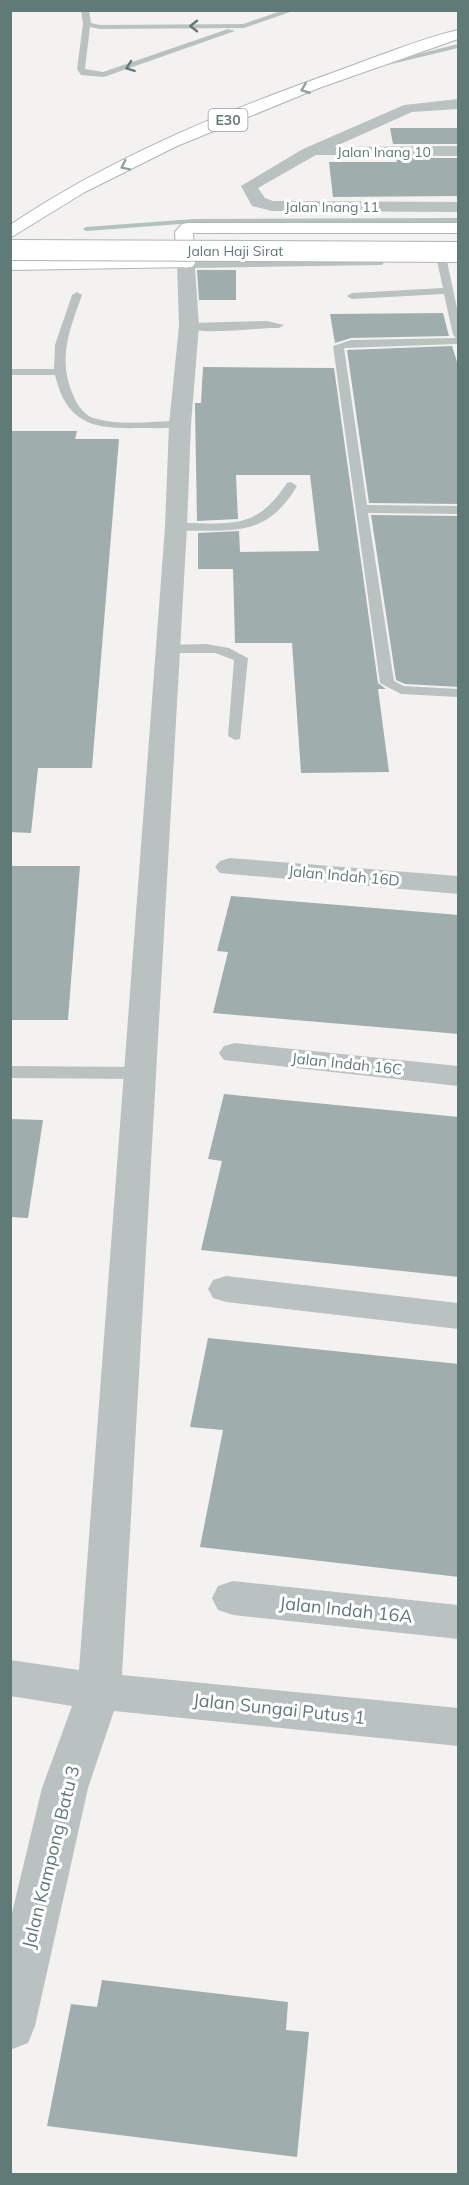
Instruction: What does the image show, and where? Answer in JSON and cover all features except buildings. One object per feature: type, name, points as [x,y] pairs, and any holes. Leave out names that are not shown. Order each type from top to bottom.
[{"type":"main road","name":"E30","points":[[192,116],[346,58],[459,21]]},
{"type":"main road","name":"E30","points":[[10,235],[78,189],[184,138],[343,74],[459,34]]},
{"type":"main road","points":[[10,265],[186,262],[184,232],[188,228],[459,228]]},
{"type":"main road","name":"Jalan Haji Sirat","points":[[10,235],[459,239]]},
{"type":"main road","name":"Jalan Haji Sirat","points":[[10,250],[459,252]]},
{"type":"street","name":"Jalan Inang 11","points":[[459,104],[409,108],[309,152],[249,186],[258,202],[291,207],[459,207]]},
{"type":"street","name":"Jalan Inang 10","points":[[309,152],[459,152]]},
{"type":"street","points":[[186,262],[450,261]]},
{"type":"street","name":"Jalan Kampong Batu 3","points":[[10,2026],[65,1788],[99,1691],[176,527],[180,424],[189,326],[186,262]]},
{"type":"street","name":"Jalan Indah 16D","points":[[230,867],[459,885]]},
{"type":"street","name":"Jalan Indah 16C","points":[[235,1053],[459,1076]]},
{"type":"street","points":[[226,1288],[459,1316]]},
{"type":"street","name":"Jalan Indah 16A","points":[[233,1598],[459,1622]]},
{"type":"street","name":"Jalan Sungai Putus 1","points":[[10,1678],[99,1691],[459,1727]]},
{"type":"lane","points":[[85,10],[87,24],[81,69],[84,74],[104,75],[292,10]]},
{"type":"lane","points":[[87,24],[100,27],[244,26]]},
{"type":"lane","points":[[343,74],[459,46]]},
{"type":"lane","points":[[450,261],[448,291],[459,335]]},
{"type":"lane","points":[[352,296],[448,291]]},
{"type":"lane","points":[[77,295],[57,353],[58,372],[71,403],[88,421],[111,424],[180,424]]},
{"type":"lane","points":[[189,326],[207,328],[233,324],[279,325]]},
{"type":"lane","points":[[459,341],[351,343],[338,346],[387,683],[401,690],[459,693]]},
{"type":"lane","points":[[10,372],[58,372]]},
{"type":"lane","points":[[176,527],[246,526],[271,515],[285,498],[291,486]]},
{"type":"lane","points":[[361,510],[459,510]]},
{"type":"lane","points":[[167,648],[231,651],[241,658],[235,736]]},
{"type":"lane","points":[[10,1072],[139,1073]]},
{"type":"waterway","points":[[86,229],[194,221],[458,220]]}]
